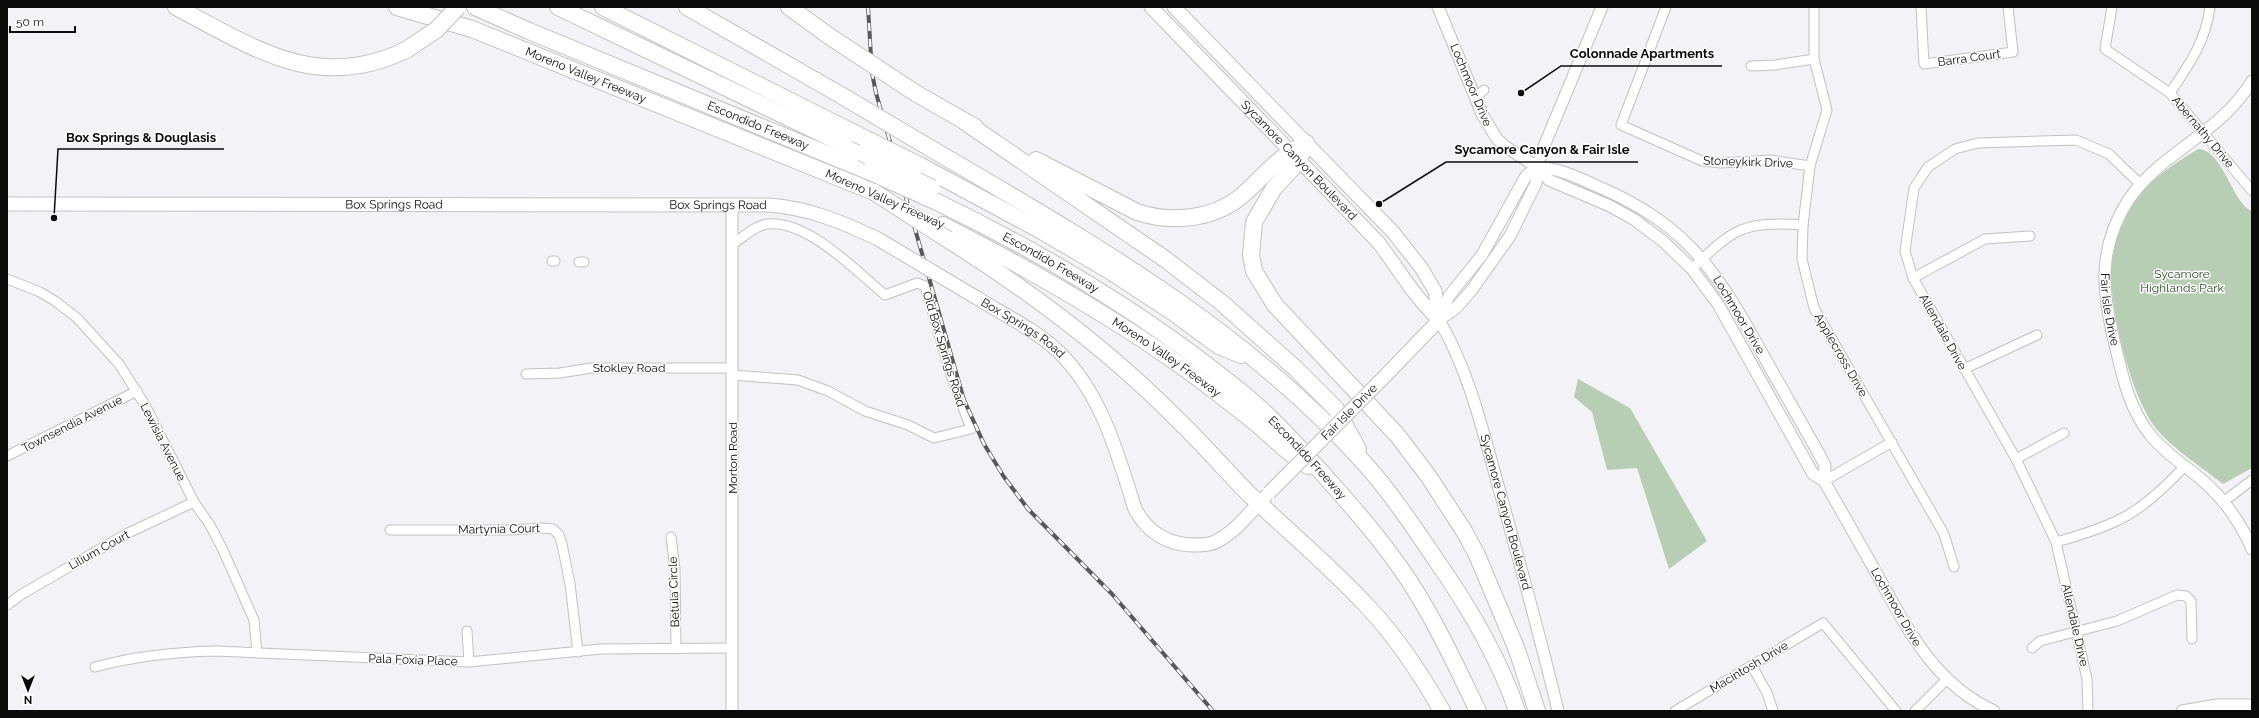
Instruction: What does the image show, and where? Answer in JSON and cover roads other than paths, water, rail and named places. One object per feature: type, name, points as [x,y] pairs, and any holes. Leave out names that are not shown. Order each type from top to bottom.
[{"type":"highway","points":[[176,7],[270,55],[308,66],[347,67],[372,63],[406,50],[436,30],[458,7]]},
{"type":"highway","name":"Moreno Valley Freeway","points":[[397,7],[472,29],[874,192],[945,232],[1017,263],[1133,332],[1182,366],[1257,424],[1287,452],[1326,478]]},
{"type":"highway","name":"Escondido Freeway","points":[[476,7],[529,31],[868,171],[935,195],[1085,281],[1151,324],[1236,387],[1296,443],[1368,525],[1418,594],[1478,711]]},
{"type":"highway","points":[[558,7],[862,153],[935,195],[1076,266],[1128,298],[1185,339],[1255,397],[1296,437],[1347,493],[1368,525]]},
{"type":"highway","points":[[603,7],[919,165],[1040,230],[1110,271],[1174,313],[1220,346],[1259,363]]},
{"type":"highway","points":[[687,7],[844,97],[1121,262],[1184,304],[1259,363],[1304,402],[1366,465],[1414,527],[1455,587],[1508,683],[1517,711]]},
{"type":"highway","points":[[789,7],[917,94],[965,122],[1123,207],[1151,217],[1169,219],[1199,216],[1228,206],[1240,198],[1280,159],[1294,157]]},
{"type":"highway","points":[[965,122],[1165,259],[1222,303],[1295,368],[1336,409],[1366,465]]},
{"type":"highway","points":[[1306,143],[1294,157],[1254,222],[1251,255],[1254,271],[1266,293],[1275,305],[1398,436],[1429,477],[1464,531],[1477,555],[1517,650],[1538,711]]},
{"type":"highway","points":[[945,232],[1066,321],[1178,419],[1264,498],[1324,563],[1369,608],[1409,658],[1442,711]]},
{"type":"main road","name":"Sycamore Canyon Boulevard","points":[[1151,7],[1294,157],[1378,242],[1402,272],[1423,305],[1439,320]]},
{"type":"main road","name":"Sycamore Canyon Boulevard","points":[[1176,8],[1373,210],[1408,250],[1435,291],[1439,320]]},
{"type":"main road","name":"Box Springs Road","points":[[7,204],[732,205],[786,206],[810,211],[844,223],[878,239],[1039,336],[1058,352],[1084,382],[1103,414],[1135,509],[1141,520],[1150,530],[1177,544],[1203,545],[1214,543],[1228,534],[1244,520],[1264,498]]},
{"type":"main road","name":"Fair Isle Drive","points":[[1264,498],[1439,320]]},
{"type":"street","name":"Lochmoor Drive","points":[[1438,7],[1475,98],[1488,127],[1497,139],[1506,148],[1537,167],[1549,180],[1604,204],[1635,220],[1664,242],[1692,269],[1718,304],[1813,474],[1824,480],[1918,647],[1947,678],[1975,701],[1994,711]]},
{"type":"street","name":"Fair Isle Drive","points":[[1439,320],[1455,309],[1471,291],[1510,236],[1536,183],[1537,167],[1602,7]]},
{"type":"street","name":"Stoneykirk Drive","points":[[1666,7],[1622,125],[1702,161],[1728,163],[1770,160],[1810,166]]},
{"type":"street","name":"Applecross Drive","points":[[1814,7],[1814,58],[1826,110],[1810,166],[1803,225],[1802,259],[1814,308],[1944,534],[1954,567]]},
{"type":"street","name":"Barra Court","points":[[1921,7],[1924,64],[2013,52],[2008,7]]},
{"type":"street","name":"Abernathy Drive","points":[[2112,7],[2105,49],[2170,93],[2252,191]]},
{"type":"street","points":[[2170,93],[2204,39],[2210,7]]},
{"type":"street","points":[[1751,66],[1775,65],[1814,58]]},
{"type":"street","name":"Fair Isle Drive","points":[[2252,81],[2236,103],[2204,133],[2140,184],[2119,215],[2111,234],[2104,272],[2106,304],[2123,379],[2133,408],[2152,436],[2224,502],[2243,531],[2252,549]]},
{"type":"street","points":[[1475,98],[1484,90]]},
{"type":"street","name":"Allendale Drive","points":[[2088,711],[2087,679],[2056,542],[2016,459],[1913,278],[1905,252],[1914,188],[1928,167],[1955,149],[1978,143],[2076,140],[2109,154],[2140,184]]},
{"type":"street","name":"Lochmoor Drive","points":[[1537,167],[1552,168],[1621,197],[1667,225],[1702,259],[1738,308],[1825,465],[1824,480]]},
{"type":"street","name":"Morton Road","points":[[732,205],[732,711]]},
{"type":"street","points":[[1692,269],[1728,236],[1745,228],[1771,223],[1803,225]]},
{"type":"street","name":"Old Box Springs Road","points":[[733,244],[766,224],[792,227],[811,235],[885,295],[916,283],[925,286],[951,375],[972,429],[934,438],[908,425],[865,411],[828,391],[798,380],[733,372]]},
{"type":"street","points":[[1913,278],[1985,239],[2030,236]]},
{"type":"street","name":"Lewisia Avenue","points":[[7,279],[40,292],[77,318],[119,364],[137,391],[194,502],[210,525],[254,620],[257,652]]},
{"type":"street","name":"Sycamore Canyon Boulevard","points":[[1439,320],[1451,340],[1474,398],[1523,574],[1558,711]]},
{"type":"street","points":[[1964,369],[2037,335]]},
{"type":"street","name":"Stokley Road","points":[[526,374],[560,373],[591,368],[733,372]]},
{"type":"street","name":"Townsendia Avenue","points":[[7,456],[137,391]]},
{"type":"street","points":[[2016,459],[2064,433]]},
{"type":"street","points":[[1824,480],[1892,442]]},
{"type":"street","points":[[2056,542],[2106,528],[2125,518],[2159,493],[2185,466]]},
{"type":"street","points":[[2224,502],[2252,480]]},
{"type":"street","name":"Lilium Court","points":[[7,605],[22,594],[126,534],[194,502]]},
{"type":"street","name":"Martynia Court","points":[[390,530],[553,529],[559,535],[562,544],[570,584],[578,652]]},
{"type":"street","name":"Betula Circle","points":[[671,537],[675,569],[676,647]]},
{"type":"street","points":[[2032,648],[2040,641],[2117,621],[2176,595],[2186,596],[2191,601],[2192,639]]},
{"type":"street","name":"Macintosh Drive","points":[[1675,711],[1823,623],[1896,711]]},
{"type":"street","points":[[468,631],[469,662]]},
{"type":"street","name":"Pala Foxia Place","points":[[95,667],[116,661],[177,652],[257,652],[469,662],[628,648],[732,648]]},
{"type":"street","points":[[1752,666],[1767,693],[1773,711]]},
{"type":"street","points":[[1915,711],[1947,678]]},
{"type":"street","points":[[2182,711],[2217,705],[2252,705]]},
{"type":"railway","points":[[868,7],[872,73],[876,93],[964,400],[984,444],[1004,477],[1028,509],[1112,594],[1213,711]]},
{"type":"place","name":"Colonnade Apartments","points":[[1521,93]]},
{"type":"place","name":"Sycamore Canyon & Fair Isle","points":[[1379,204]]},
{"type":"place","name":"Box Springs & Douglasis","points":[[54,218]]},
{"type":"park label","name":"Sycamore Highlands Park","points":[[2182,281]]}]
